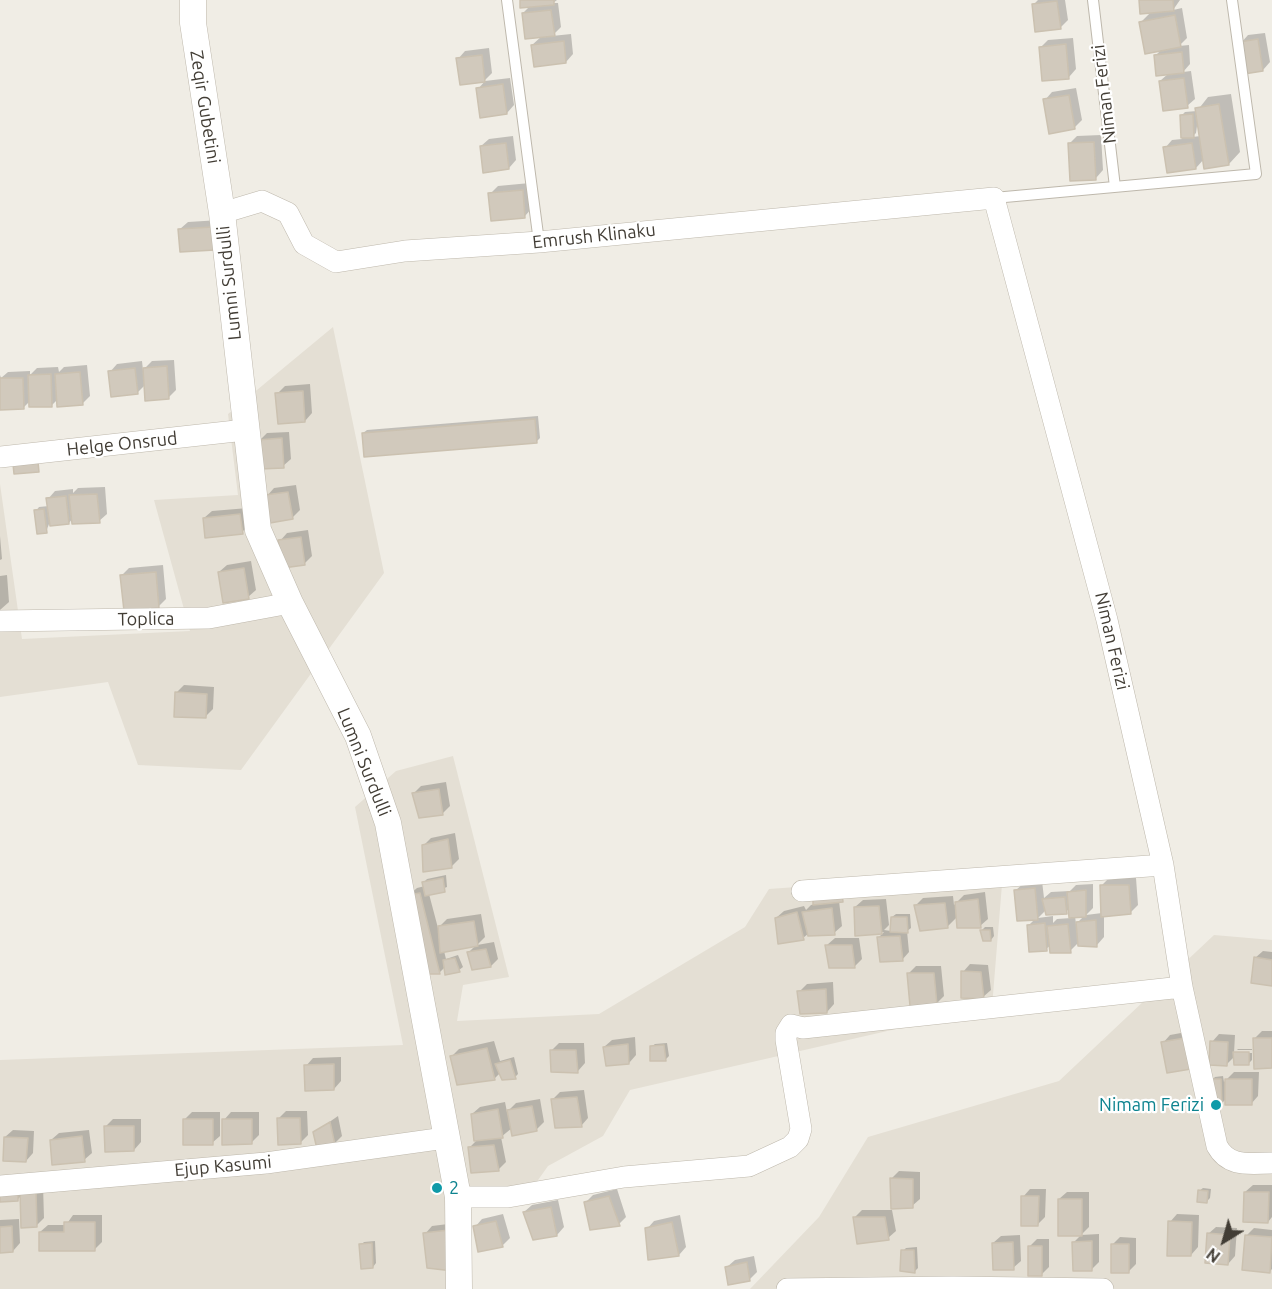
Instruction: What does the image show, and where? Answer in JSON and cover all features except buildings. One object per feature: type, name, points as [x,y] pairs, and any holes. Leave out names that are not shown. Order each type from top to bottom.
[{"type":"street","name":"Zeqir Gubetini","points":[[193,0],[192,23],[222,213]]},
{"type":"street","name":"Emrush Klinaku","points":[[222,213],[262,201],[288,213],[304,244],[336,262],[405,251],[539,242],[994,198]]},
{"type":"street","name":"Niman Ferizi","points":[[994,198],[1093,563],[1163,865],[1182,987],[1217,1146],[1223,1157],[1235,1163],[1272,1162]]},
{"type":"street","name":"Lumni Surdulli","points":[[222,213],[258,530],[290,603],[358,736],[388,823],[445,1138],[458,1197],[459,1289]]},
{"type":"street","name":"Helge Onsrud","points":[[0,457],[245,430]]},
{"type":"street","name":"Toplica","points":[[0,621],[209,618],[290,603]]},
{"type":"street","points":[[802,891],[1163,865]]},
{"type":"street","points":[[458,1197],[508,1197],[624,1177],[749,1166],[790,1147],[798,1139],[801,1129],[786,1040],[786,1033],[791,1025],[802,1028],[1182,987]]},
{"type":"street","name":"Ejup Kasumi","points":[[0,1186],[266,1162],[445,1138]]},
{"type":"street","points":[[787,1289],[952,1287],[1103,1289]]},
{"type":"lane","points":[[507,0],[539,242]]},
{"type":"lane","name":"Niman Ferizi","points":[[1093,0],[1115,187]]},
{"type":"lane","points":[[994,198],[1256,174],[1232,0]]},
{"type":"shaded area","points":[[333,327],[384,573],[241,770],[138,765],[108,682],[0,697],[0,484],[22,639],[190,631],[154,500],[238,495],[228,414]]},
{"type":"shaded area","points":[[453,756],[509,977],[463,985],[457,1021],[599,1014],[745,927],[769,889],[1003,872],[992,1007],[630,1090],[603,1136],[548,1166],[531,1190],[466,1195],[468,1289],[0,1289],[0,1060],[403,1045],[355,807],[396,771]]},
{"type":"shaded area","points":[[1214,935],[1272,940],[1272,1289],[750,1289],[819,1217],[868,1137],[1059,1081]]},
{"type":"place","name":"Nimam Ferizi","points":[[1216,1105]]},
{"type":"place","name":"2","points":[[437,1188]]}]
